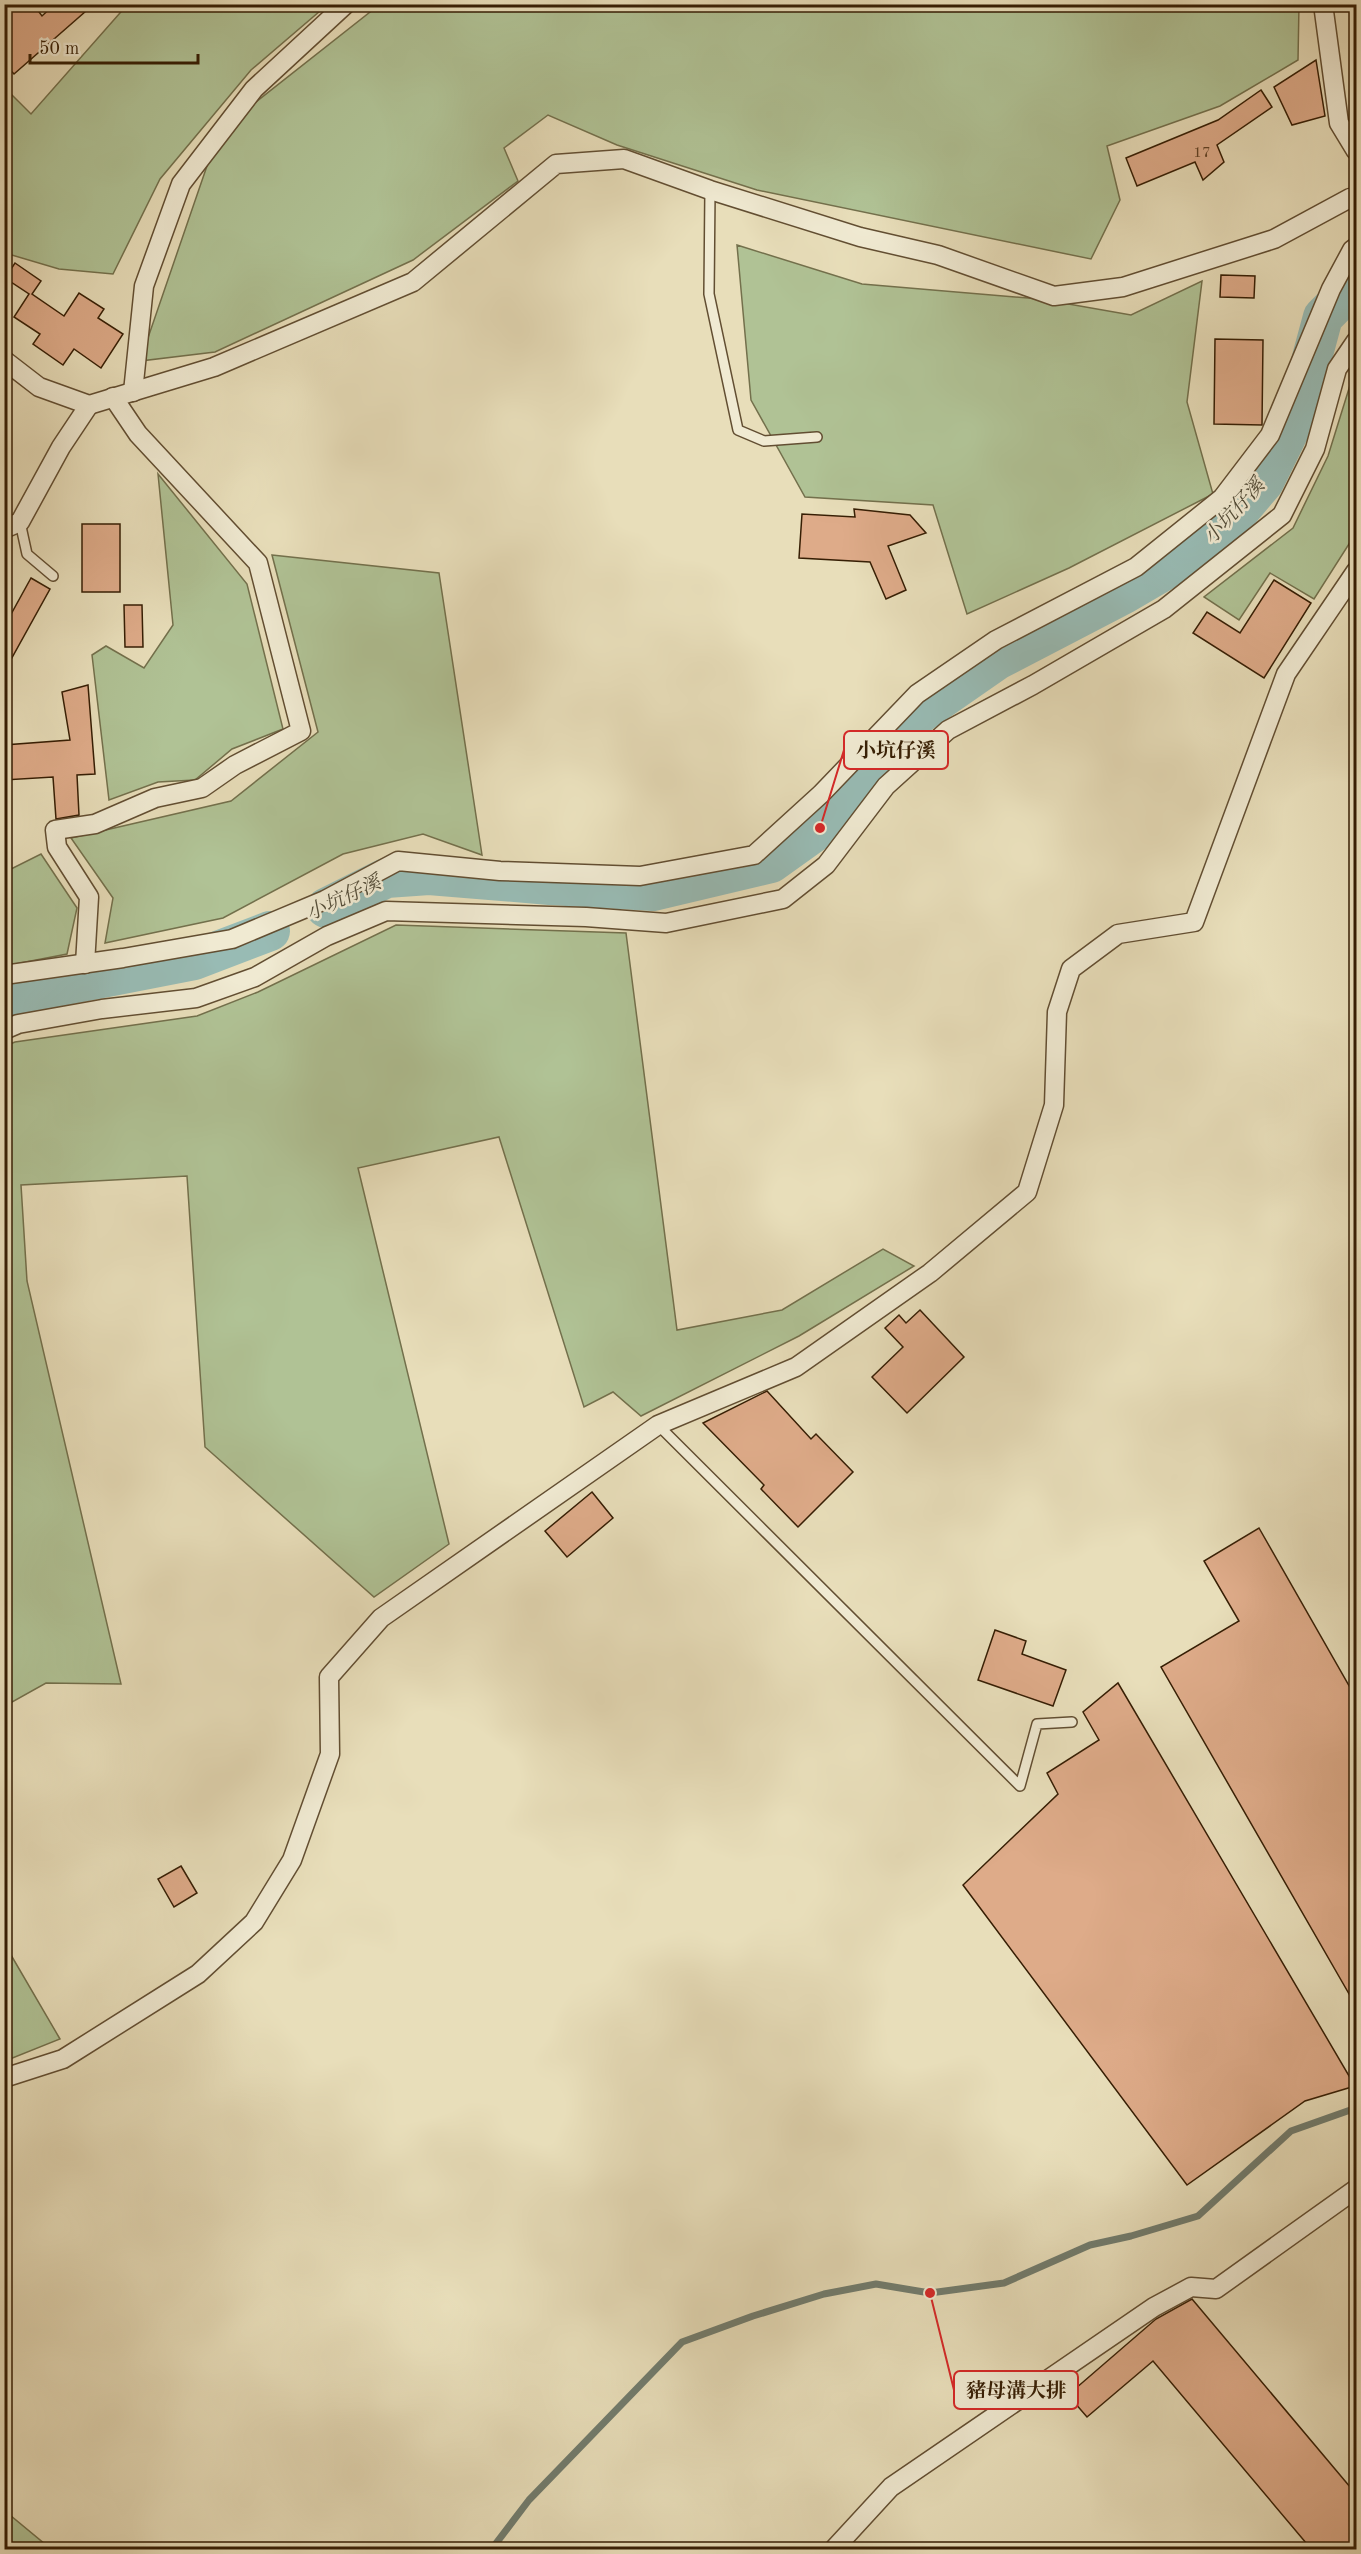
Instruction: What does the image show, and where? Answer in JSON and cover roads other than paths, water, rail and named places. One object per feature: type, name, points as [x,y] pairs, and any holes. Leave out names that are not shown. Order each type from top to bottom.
[{"type":"street","points":[[133,392],[144,286],[181,184],[254,88],[346,4]]},
{"type":"street","points":[[1323,4],[1339,123],[1356,151]]},
{"type":"street","points":[[4,360],[39,387],[88,405],[214,367],[413,282],[556,164],[624,159],[710,190],[860,237],[938,255],[1054,296],[1124,287],[1274,239],[1350,198],[1356,197]]},
{"type":"street","points":[[4,975],[232,939],[326,900],[399,861],[500,871],[640,876],[754,855],[821,795],[917,694],[996,640],[1136,567],[1222,498],[1270,435],[1331,289],[1352,250],[1356,248]]},
{"type":"street","points":[[4,1030],[18,1024],[102,1009],[196,999],[255,977],[327,936],[386,911],[666,922],[783,899],[826,865],[886,786],[948,730],[1034,685],[1164,609],[1282,515],[1315,449],[1337,369],[1356,341]]},
{"type":"street","points":[[85,964],[89,897],[57,847],[55,830],[95,824],[155,798],[202,788],[235,765],[301,732],[258,563],[138,434],[113,398]]},
{"type":"street","points":[[12,526],[88,405]]},
{"type":"street","points":[[4,2078],[63,2059],[198,1974],[254,1922],[292,1860],[330,1754],[329,1677],[381,1618],[658,1425],[796,1367],[930,1273],[1027,1192],[1054,1105],[1057,1012],[1071,969],[1118,934],[1194,922],[1287,674],[1356,571]]},
{"type":"street","points":[[833,2550],[891,2487],[1154,2307],[1191,2287],[1216,2289],[1356,2189]]},
{"type":"lane","points":[[710,190],[709,294],[738,430],[764,441],[818,437]]},
{"type":"lane","points":[[12,526],[27,554],[53,576]]},
{"type":"lane","points":[[658,1425],[1020,1786],[1037,1724],[1072,1722]]},
{"type":"waterway","name":"小坑仔溪","points":[[326,908],[386,878],[429,875],[653,891],[771,863],[820,828],[915,717],[997,660],[1124,594],[1213,542],[1264,482],[1296,417],[1323,317],[1356,284]]},
{"type":"waterway","name":"小坑仔溪","points":[[4,997],[194,960],[270,931]]},
{"type":"waterway","points":[[491,2550],[529,2500],[682,2342],[753,2316],[824,2294],[876,2284],[930,2293],[1004,2283],[1090,2245],[1131,2236],[1198,2216],[1291,2131],[1356,2108]]},
{"type":"place","name":"小坑仔溪","points":[[820,828]]},
{"type":"place","name":"豬母溝大排","points":[[930,2293]]}]
